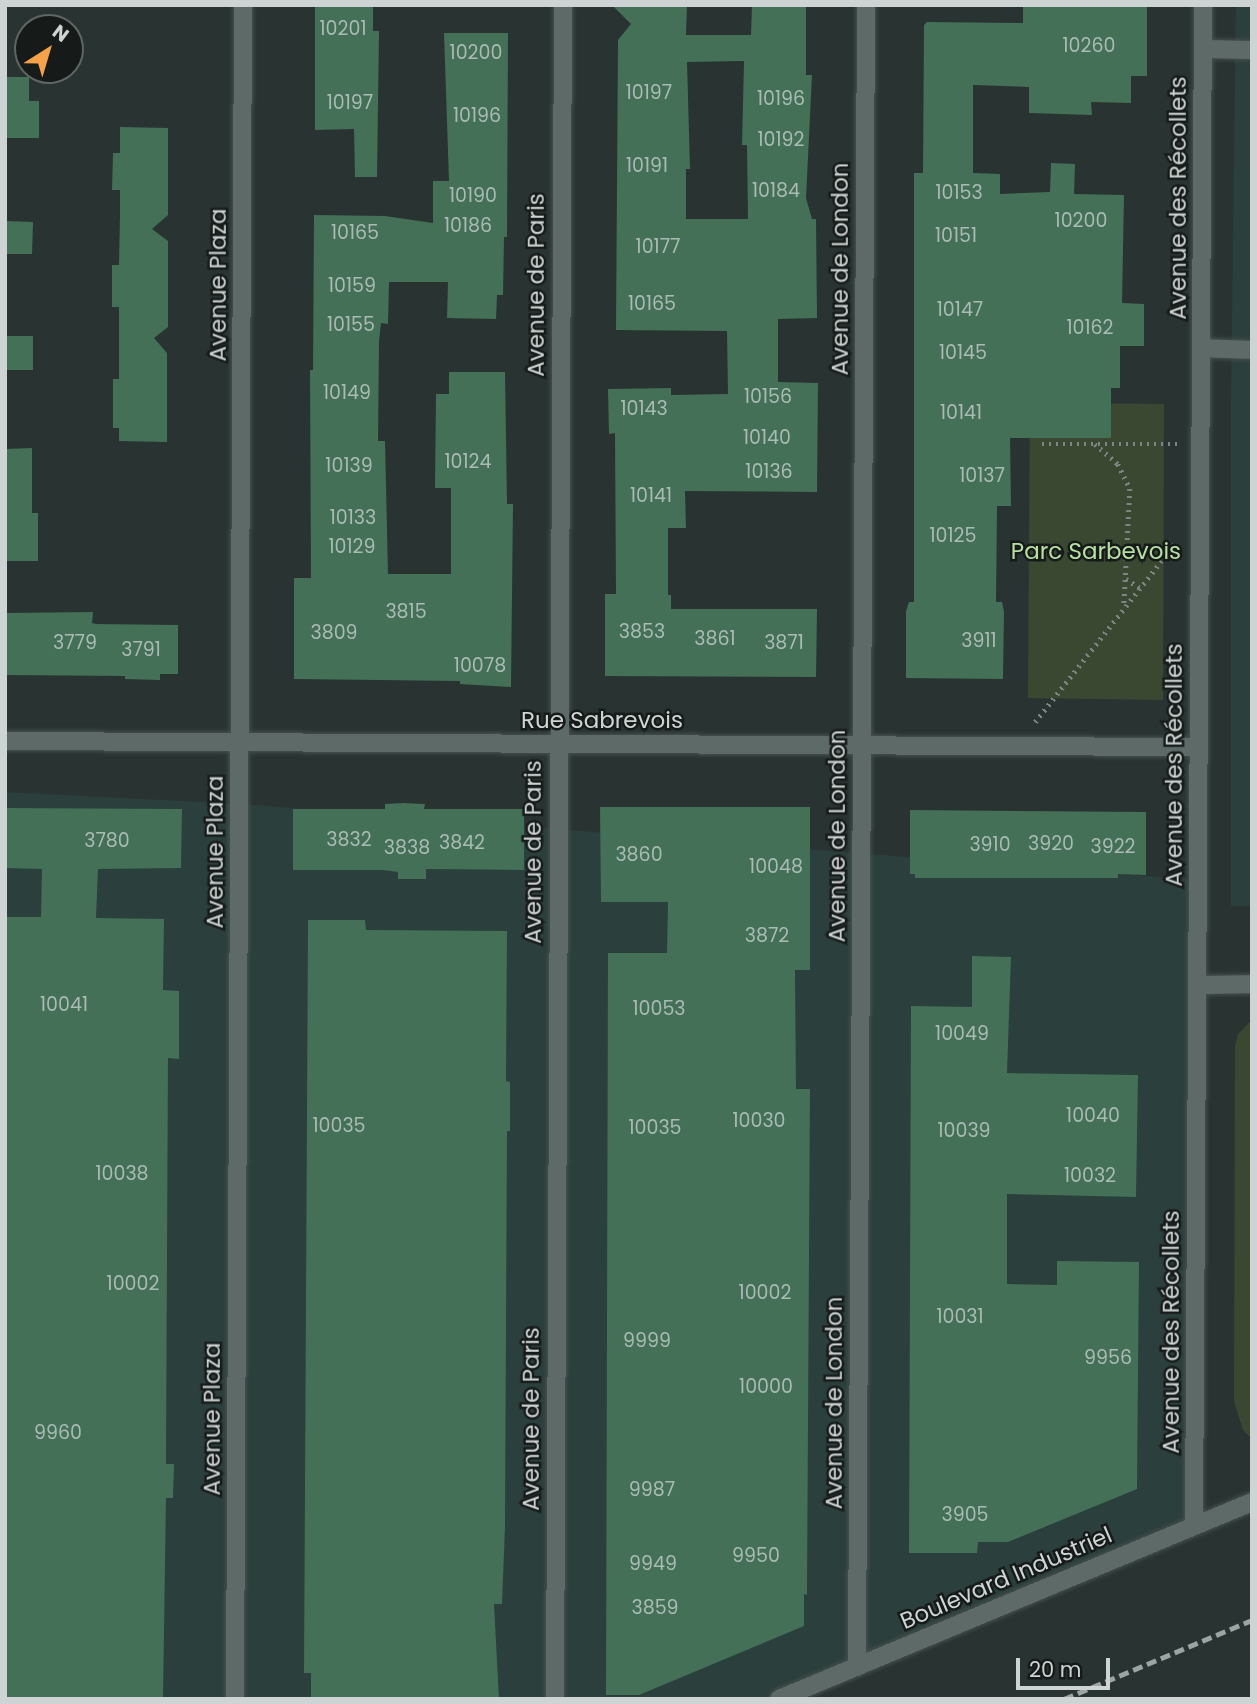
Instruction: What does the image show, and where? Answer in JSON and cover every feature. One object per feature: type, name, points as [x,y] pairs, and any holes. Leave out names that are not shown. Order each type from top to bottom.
[{"type":"street","name":"Avenue Plaza","points":[[235,1699],[243,5]]},
{"type":"street","name":"Avenue de Paris","points":[[555,1699],[563,5]]},
{"type":"street","name":"Avenue de London","points":[[857,1667],[866,5]]},
{"type":"street","name":"Avenue des Récollets","points":[[1194,1525],[1203,5]]},
{"type":"street","points":[[1203,49],[1252,50]]},
{"type":"street","points":[[1201,348],[1252,350]]},
{"type":"street","name":"Rue Sabrevois","points":[[5,741],[558,746],[862,743],[1199,747]]},
{"type":"street","points":[[1197,985],[1252,984]]},
{"type":"street","name":"Boulevard Industriel","points":[[779,1699],[1252,1502]]},
{"type":"path","points":[[1042,444],[1200,444]]},
{"type":"path","points":[[1095,444],[1118,464],[1130,489],[1124,608]]},
{"type":"path","points":[[1017,745],[1200,510]]},
{"type":"path","points":[[1125,579],[1140,588]]},
{"type":"shaded area","points":[[1236,5],[1252,5],[1252,906],[1231,906],[1231,398]]},
{"type":"shaded area","points":[[5,792],[240,804],[1198,880],[1194,1525],[779,1699],[5,1699]]},
{"type":"green space","name":"Parc Sarbevois","points":[[1030,403],[1164,404],[1163,700],[1028,698]]},
{"type":"green space","points":[[1252,1020],[1252,1439],[1243,1430],[1234,1401],[1235,1046],[1238,1034]]},
{"type":"building","points":[[373,5],[373,31],[379,31],[377,177],[355,177],[354,129],[315,130],[315,7]]},
{"type":"building","points":[[612,5],[687,5],[686,35],[751,35],[752,5],[806,5],[806,75],[812,75],[806,198],[812,219],[816,219],[817,318],[778,319],[778,382],[818,383],[817,492],[685,491],[686,528],[668,528],[668,595],[671,595],[671,609],[817,609],[816,677],[605,676],[605,594],[616,594],[615,433],[609,434],[608,389],[671,388],[671,395],[728,394],[727,331],[616,330],[618,40],[631,24]],"holes":[[[744,61],[742,145],[747,145],[748,219],[686,219],[686,169],[690,169],[687,62]]]},
{"type":"building","points":[[1023,5],[1147,5],[1147,76],[1131,76],[1131,103],[1091,102],[1092,115],[1029,113],[1029,87],[973,85],[973,173],[1000,174],[1000,194],[1050,192],[1051,163],[1075,164],[1074,194],[1124,195],[1122,303],[1144,304],[1144,346],[1120,346],[1120,388],[1111,388],[1111,438],[1010,438],[1011,506],[997,506],[996,602],[1002,602],[1004,612],[1003,679],[906,678],[906,611],[909,602],[914,602],[914,173],[923,173],[924,25],[927,22],[1023,23]]},
{"type":"building","points":[[444,33],[508,33],[507,237],[504,237],[503,295],[497,295],[496,319],[447,318],[448,282],[389,282],[388,324],[381,323],[379,341],[378,441],[385,441],[388,574],[451,574],[451,488],[435,488],[436,394],[449,394],[449,372],[505,372],[507,504],[513,504],[511,687],[460,684],[460,681],[294,679],[294,578],[311,578],[310,370],[313,370],[314,215],[385,216],[433,223],[433,181],[449,181]]},
{"type":"building","points":[[5,77],[14,77],[14,84],[29,84],[29,101],[39,101],[39,138],[5,138]]},
{"type":"building","points":[[120,127],[168,128],[168,215],[152,229],[168,241],[168,327],[154,338],[167,353],[167,442],[119,441],[119,428],[113,428],[113,379],[119,379],[119,307],[112,307],[112,265],[119,265],[120,190],[112,190],[113,153],[120,153]]},
{"type":"building","points":[[5,221],[33,222],[32,254],[5,254]]},
{"type":"building","points":[[5,336],[33,336],[33,370],[5,370]]},
{"type":"building","points":[[32,448],[32,513],[38,513],[38,561],[5,561],[5,449]]},
{"type":"building","points":[[93,612],[92,623],[96,624],[178,625],[178,674],[160,674],[160,680],[125,679],[125,676],[5,675],[5,613]]},
{"type":"building","points":[[385,804],[425,804],[424,809],[524,809],[524,870],[426,869],[426,879],[398,879],[398,872],[383,870],[293,870],[293,809],[385,809]]},
{"type":"building","points":[[600,807],[810,807],[810,970],[795,970],[796,1089],[810,1089],[807,1595],[804,1594],[804,1626],[639,1695],[606,1695],[608,953],[667,953],[668,902],[601,902]]},
{"type":"building","points":[[5,808],[182,809],[181,868],[98,869],[96,918],[164,919],[163,990],[179,991],[179,1059],[168,1058],[166,1464],[174,1464],[173,1498],[166,1498],[163,1699],[5,1699],[5,917],[41,917],[42,869],[5,868]]},
{"type":"building","points":[[910,810],[1146,812],[1146,875],[1118,874],[1118,878],[915,878],[915,874],[910,874]]},
{"type":"building","points":[[308,920],[365,920],[366,930],[507,931],[506,1081],[510,1082],[510,1131],[507,1131],[505,1527],[502,1604],[494,1604],[499,1699],[311,1699],[311,1673],[304,1673]]},
{"type":"building","points":[[972,956],[1011,957],[1007,1073],[1138,1075],[1136,1197],[1007,1194],[1007,1284],[1057,1285],[1057,1261],[1139,1262],[1137,1489],[1008,1542],[978,1542],[977,1553],[909,1553],[911,1006],[972,1007]]},
{"type":"railway","points":[[1064,1699],[1252,1620]]}]
